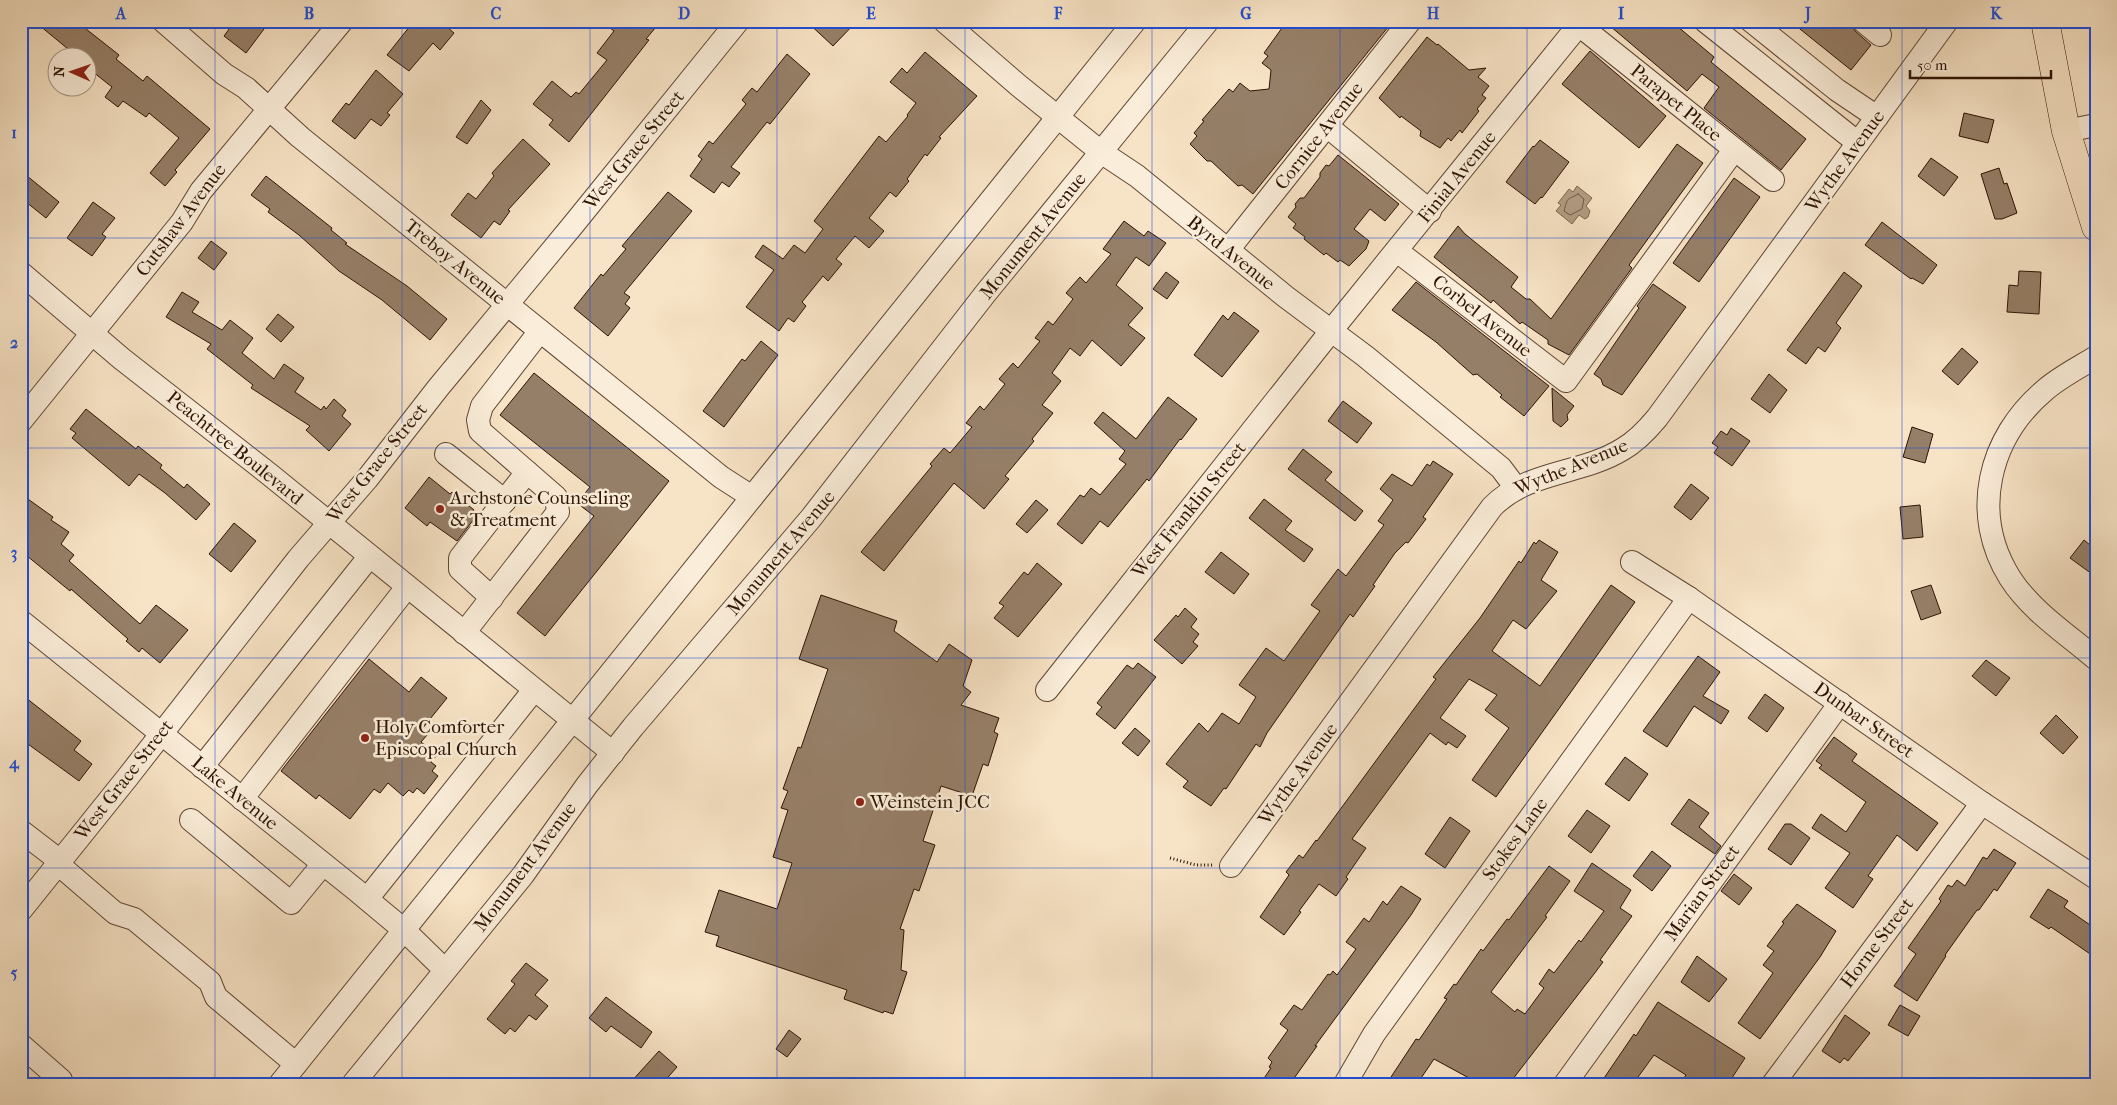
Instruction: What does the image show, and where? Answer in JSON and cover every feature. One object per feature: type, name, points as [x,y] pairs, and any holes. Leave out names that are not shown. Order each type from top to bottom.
[{"type":"main road","points":[[2046,21],[2066,131],[2096,228]]},
{"type":"street","name":"Treboy Avenue","points":[[163,21],[224,74],[246,88],[300,137],[720,478],[752,497]]},
{"type":"street","name":"Cutshaw Avenue","points":[[21,421],[182,222],[201,191],[342,21]]},
{"type":"street","name":"West Grace Street","points":[[21,910],[298,559],[738,21]]},
{"type":"street","name":"Byrd Avenue","points":[[944,21],[1018,86],[1058,116],[1100,152],[1137,176],[1228,250],[1365,356],[1501,468],[1516,488]]},
{"type":"street","points":[[280,1084],[1134,21]]},
{"type":"street","name":"Monument Avenue","points":[[353,1084],[523,875],[549,836],[613,753],[811,518],[985,294],[1208,21]]},
{"type":"street","name":"Cornice Avenue","points":[[1228,250],[1410,21]]},
{"type":"street","points":[[1706,21],[1858,143]]},
{"type":"street","points":[[1751,21],[1837,90],[1877,118]]},
{"type":"street","name":"Wythe Avenue","points":[[1231,866],[1492,507],[1502,496],[1523,484],[1592,462],[1622,450],[1644,433],[1947,21]]},
{"type":"street","name":"Parapet Place","points":[[1581,23],[1734,150],[1774,180]]},
{"type":"street","name":"Finial Avenue","points":[[1331,331],[1581,23]]},
{"type":"street","points":[[2066,131],[2096,125]]},
{"type":"street","points":[[1327,126],[1430,211]]},
{"type":"street","name":"Corbel Avenue","points":[[1397,251],[1566,381],[1734,150]]},
{"type":"street","name":"Peachtree Boulevard","points":[[21,274],[613,753]]},
{"type":"street","points":[[464,633],[558,512],[556,497],[480,431],[478,420],[482,406],[540,331]]},
{"type":"street","name":"West Franklin Street","points":[[1048,690],[1331,331]]},
{"type":"street","points":[[2096,357],[2056,382],[2025,410],[2010,431],[1995,460],[1988,491],[1989,522],[1997,551],[2010,578],[2028,600],[2096,659]]},
{"type":"street","points":[[446,454],[505,501]]},
{"type":"street","points":[[492,598],[460,569],[460,558],[528,472]]},
{"type":"street","points":[[202,767],[369,557]]},
{"type":"street","name":"Dunbar Street","points":[[1632,562],[1689,598],[1982,803],[2096,878]]},
{"type":"street","points":[[242,799],[407,588]]},
{"type":"street","name":"Stokes Lane","points":[[1345,1084],[1380,1026],[1689,598]]},
{"type":"street","name":"Lake Avenue","points":[[21,621],[367,899],[404,930],[445,970]]},
{"type":"street","points":[[367,899],[534,690]]},
{"type":"street","name":"Marian Street","points":[[1565,1084],[1840,703]]},
{"type":"street","name":"Horne Street","points":[[1773,1084],[1982,803]]},
{"type":"street","points":[[191,820],[291,903],[323,864]]},
{"type":"street","points":[[21,831],[115,913],[134,920],[210,982],[216,997],[296,1064]]},
{"type":"street","points":[[22,1049],[60,1080],[62,1084]]},
{"type":"path","points":[[1170,858],[1196,865],[1231,866]]},
{"type":"water","points":[[1577,186],[1592,198],[1586,206],[1590,211],[1588,217],[1585,219],[1579,215],[1572,224],[1556,211],[1561,205],[1558,203],[1569,189],[1573,192]]},
{"type":"building","points":[[34,21],[76,21],[119,55],[116,59],[143,81],[147,76],[210,129],[175,170],[177,172],[165,186],[150,173],[179,138],[149,113],[146,117],[123,101],[118,107],[105,97],[112,87],[98,76],[98,48],[67,48]]},
{"type":"building","points":[[235,21],[270,21],[246,53],[224,36]]},
{"type":"building","points":[[414,21],[440,21],[454,33],[440,50],[433,43],[409,71],[387,55]]},
{"type":"building","points":[[601,21],[661,21],[646,39],[649,40],[569,142],[549,125],[553,120],[533,104],[552,81],[571,97],[576,92],[579,94],[607,60],[597,53],[614,31]]},
{"type":"building","points":[[806,21],[857,21],[833,46]]},
{"type":"building","points":[[1287,21],[1393,21],[1253,194],[1242,185],[1238,186],[1211,161],[1207,161],[1190,144],[1197,136],[1194,133],[1204,121],[1202,120],[1229,89],[1233,92],[1240,83],[1250,91],[1269,89],[1271,70],[1262,63],[1268,56],[1264,53]]},
{"type":"building","points":[[1604,21],[1671,21],[1714,57],[1711,62],[1806,139],[1781,170],[1704,108],[1719,87],[1702,74],[1687,91]]},
{"type":"building","points":[[1790,21],[1849,21],[1855,31],[1871,45],[1851,70]]},
{"type":"building","points":[[1427,37],[1469,70],[1486,68],[1478,77],[1489,86],[1482,95],[1486,98],[1477,109],[1479,111],[1462,133],[1460,130],[1451,141],[1448,138],[1440,148],[1420,136],[1421,131],[1401,116],[1400,118],[1379,98]]},
{"type":"building","points":[[1590,51],[1666,116],[1639,148],[1562,84]]},
{"type":"building","points":[[925,52],[977,96],[939,137],[941,138],[927,156],[925,154],[907,179],[909,181],[896,197],[890,192],[869,218],[884,231],[869,248],[855,236],[836,259],[842,264],[828,281],[823,276],[802,302],[806,306],[794,322],[788,318],[779,331],[746,307],[774,270],[755,257],[763,245],[783,259],[794,245],[805,253],[823,229],[814,221],[879,136],[886,142],[908,116],[916,103],[890,82],[902,68],[907,73]]},
{"type":"building","points":[[787,54],[810,74],[770,124],[767,122],[731,167],[740,173],[729,187],[722,182],[714,193],[690,176],[702,159],[698,156],[709,141],[713,144],[746,104],[742,100],[752,88],[757,92]]},
{"type":"building","points":[[376,70],[403,94],[387,113],[390,115],[381,126],[371,119],[355,139],[332,121],[346,103],[349,105]]},
{"type":"building","points":[[481,100],[491,110],[467,144],[456,137]]},
{"type":"building","points":[[1964,113],[1994,120],[1988,143],[1959,136]]},
{"type":"building","points":[[523,139],[550,164],[508,210],[510,211],[500,225],[494,221],[481,238],[451,215],[468,193],[476,199],[494,176],[492,173]]},
{"type":"building","points":[[1540,140],[1569,162],[1542,198],[1535,204],[1506,182],[1533,146]]},
{"type":"building","points":[[1677,144],[1703,163],[1629,265],[1632,268],[1569,355],[1548,344],[1548,340],[1522,322],[1520,324],[1493,300],[1491,303],[1434,257],[1458,226],[1465,234],[1518,277],[1511,287],[1526,299],[1530,299],[1551,319]]},
{"type":"building","points":[[1338,155],[1399,204],[1385,221],[1370,209],[1354,229],[1369,241],[1366,249],[1349,266],[1340,260],[1338,262],[1326,253],[1324,255],[1304,239],[1305,237],[1293,228],[1296,224],[1288,217],[1296,207],[1295,204],[1300,198],[1304,198],[1320,177],[1320,173],[1326,165],[1329,166]]},
{"type":"building","points":[[1931,158],[1958,177],[1944,196],[1918,176]]},
{"type":"building","points":[[1999,168],[2004,184],[2007,183],[2017,213],[2002,219],[1995,219],[1981,174]]},
{"type":"building","points":[[21,171],[59,202],[46,218],[21,198]]},
{"type":"building","points":[[266,176],[332,228],[331,230],[347,243],[345,244],[407,286],[447,319],[430,340],[382,300],[339,271],[299,235],[268,212],[270,209],[251,195]]},
{"type":"building","points":[[1734,178],[1760,197],[1699,282],[1673,263]]},
{"type":"building","points":[[668,192],[692,211],[624,293],[630,297],[625,304],[630,308],[608,336],[574,308],[601,274],[603,276],[626,249],[622,246]]},
{"type":"building","points":[[93,202],[115,218],[102,234],[106,237],[92,256],[67,238]]},
{"type":"building","points":[[1124,221],[1144,236],[1148,231],[1166,243],[1149,266],[1136,257],[1116,285],[1143,308],[1128,325],[1145,338],[1121,366],[1092,340],[1080,356],[1070,348],[1052,373],[1061,381],[1042,405],[1053,413],[1032,439],[1034,441],[1005,476],[1009,479],[984,509],[954,483],[884,571],[861,552],[932,466],[930,464],[944,448],[950,453],[972,427],[966,423],[980,406],[984,410],[1005,384],[999,379],[1013,363],[1018,368],[1040,341],[1035,338],[1048,321],[1053,325],[1073,299],[1066,293],[1080,277],[1086,283],[1111,254],[1103,249]]},
{"type":"building","points":[[1882,222],[1937,265],[1923,284],[1911,279],[1865,245]]},
{"type":"building","points":[[211,241],[227,253],[214,270],[198,258]]},
{"type":"building","points":[[2019,271],[2041,272],[2039,314],[2007,312],[2009,285],[2018,286]]},
{"type":"building","points":[[1166,272],[1179,282],[1167,299],[1153,289]]},
{"type":"building","points":[[1844,272],[1862,286],[1836,323],[1841,328],[1825,352],[1818,347],[1806,364],[1787,350]]},
{"type":"building","points":[[1416,282],[1549,386],[1524,416],[1500,397],[1502,395],[1477,374],[1473,375],[1436,342],[1392,310]]},
{"type":"building","points":[[1653,284],[1686,307],[1622,395],[1603,385],[1601,379],[1594,374]]},
{"type":"building","points":[[182,292],[199,302],[192,312],[222,330],[230,320],[253,338],[242,353],[274,379],[284,364],[304,378],[295,392],[321,410],[324,406],[326,409],[334,399],[346,410],[342,416],[351,424],[329,451],[306,430],[310,426],[251,388],[253,385],[207,349],[211,344],[166,317]]},
{"type":"building","points":[[1234,312],[1259,331],[1222,377],[1194,355],[1223,315],[1228,320]]},
{"type":"building","points":[[278,314],[294,327],[281,342],[266,329]]},
{"type":"building","points":[[761,341],[778,355],[724,427],[703,411],[742,359],[745,361]]},
{"type":"building","points":[[1962,348],[1978,362],[1958,385],[1942,371]]},
{"type":"building","points":[[534,373],[669,481],[545,636],[517,613],[594,516],[577,503],[590,487],[500,415]]},
{"type":"building","points":[[1769,374],[1787,390],[1770,413],[1751,399]]},
{"type":"building","points":[[1552,388],[1574,406],[1567,415],[1568,420],[1561,427],[1553,421]]},
{"type":"building","points":[[1168,397],[1197,419],[1149,481],[1147,479],[1108,527],[1100,521],[1082,544],[1057,524],[1080,495],[1084,497],[1091,488],[1100,495],[1126,464],[1119,459],[1125,451],[1094,423],[1103,412],[1136,439]]},
{"type":"building","points":[[1343,401],[1372,423],[1357,443],[1328,421]]},
{"type":"building","points":[[86,409],[136,449],[138,446],[162,465],[160,468],[184,488],[187,484],[210,504],[196,520],[165,493],[139,474],[129,486],[72,438],[76,433],[70,429]]},
{"type":"building","points":[[1912,427],[1933,434],[1925,463],[1903,457]]},
{"type":"building","points":[[1731,428],[1750,441],[1732,466],[1714,453],[1718,447],[1712,443],[1721,431],[1727,435]]},
{"type":"building","points":[[1303,449],[1332,472],[1325,480],[1363,511],[1355,521],[1288,469]]},
{"type":"building","points":[[1433,461],[1453,474],[1423,517],[1426,519],[1408,543],[1406,542],[1395,553],[1353,617],[1350,614],[1267,733],[1260,747],[1256,744],[1226,789],[1224,788],[1211,806],[1183,787],[1188,781],[1166,764],[1199,723],[1208,732],[1222,713],[1239,724],[1256,697],[1239,685],[1266,648],[1284,661],[1320,611],[1311,605],[1338,569],[1346,576],[1384,525],[1378,521],[1393,500],[1380,489],[1392,474],[1412,486],[1427,464],[1430,466]]},
{"type":"building","name":"Archstone Counseling & Treatment","points":[[429,477],[450,494],[452,492],[474,510],[470,516],[474,519],[457,541],[430,522],[427,526],[405,508]]},
{"type":"building","points":[[1691,484],[1709,498],[1691,520],[1674,507]]},
{"type":"building","points":[[21,494],[53,517],[51,520],[69,532],[61,544],[74,555],[69,561],[140,624],[156,605],[188,630],[160,663],[142,648],[139,652],[126,641],[128,639],[71,589],[70,591],[21,551]]},
{"type":"building","points":[[1264,499],[1292,521],[1285,530],[1313,549],[1304,562],[1249,518]]},
{"type":"building","points":[[1036,500],[1048,510],[1027,533],[1016,524]]},
{"type":"building","points":[[1920,505],[1923,537],[1903,539],[1900,507]]},
{"type":"building","points":[[234,523],[256,541],[231,572],[209,554]]},
{"type":"building","points":[[1539,540],[1558,552],[1541,580],[1557,591],[1526,629],[1513,620],[1492,651],[1540,686],[1611,585],[1635,602],[1496,797],[1472,780],[1509,728],[1485,710],[1497,695],[1469,679],[1440,718],[1466,736],[1457,748],[1448,742],[1446,745],[1430,733],[1352,839],[1366,848],[1346,877],[1348,879],[1336,896],[1319,884],[1284,935],[1260,917],[1289,875],[1286,872],[1299,855],[1303,858],[1317,841],[1436,679],[1433,677],[1480,618],[1519,561],[1521,563],[1534,542],[1536,544]]},
{"type":"building","points":[[2084,540],[2096,550],[2096,577],[2070,558]]},
{"type":"building","points":[[1221,552],[1249,574],[1234,594],[1205,572]]},
{"type":"building","points":[[1037,563],[1062,584],[1018,637],[994,618],[1004,606],[999,603],[1024,572],[1028,575]]},
{"type":"building","points":[[1931,585],[1941,613],[1921,620],[1911,591]]},
{"type":"building","name":"Weinstein JCC","points":[[821,595],[897,621],[894,631],[937,662],[949,644],[972,660],[963,686],[971,692],[961,705],[999,718],[994,732],[998,734],[988,766],[983,764],[972,796],[941,786],[923,841],[935,845],[919,891],[914,889],[900,929],[904,930],[901,970],[907,972],[893,1014],[884,1011],[883,1013],[844,999],[847,990],[716,946],[719,936],[705,932],[719,890],[777,909],[792,863],[773,857],[788,810],[781,808],[788,791],[783,789],[798,747],[801,748],[828,669],[799,659]]},
{"type":"building","points":[[1185,608],[1197,619],[1191,627],[1199,634],[1193,642],[1198,646],[1182,664],[1154,640],[1176,615],[1178,617]]},
{"type":"building","points":[[1698,656],[1720,672],[1703,696],[1729,711],[1721,724],[1694,706],[1667,747],[1643,731]]},
{"type":"building","name":"Holy Comforter Episcopal Church","points":[[369,659],[409,692],[421,677],[447,698],[422,729],[428,734],[421,742],[437,755],[431,762],[436,766],[432,771],[438,776],[424,794],[417,788],[413,793],[409,790],[403,796],[388,783],[380,793],[374,789],[350,819],[319,795],[316,799],[281,771]]},
{"type":"building","points":[[1986,660],[2010,678],[1996,696],[1972,676]]},
{"type":"building","points":[[1138,663],[1156,677],[1115,729],[1096,714],[1102,707],[1097,703],[1127,665],[1133,669]]},
{"type":"building","points":[[21,694],[81,741],[74,750],[92,764],[79,781],[21,739]]},
{"type":"building","points":[[1765,694],[1784,708],[1767,732],[1748,718]]},
{"type":"building","points":[[2056,715],[2078,737],[2063,754],[2040,733]]},
{"type":"building","points":[[1135,728],[1150,741],[1138,756],[1122,743]]},
{"type":"building","points":[[1834,737],[1857,754],[1852,761],[1938,823],[1917,851],[1897,835],[1868,876],[1873,879],[1853,908],[1825,888],[1850,853],[1812,828],[1821,814],[1846,832],[1866,802],[1819,768],[1822,765],[1816,761]]},
{"type":"building","points":[[1625,757],[1648,774],[1629,801],[1605,784]]},
{"type":"building","points":[[1689,799],[1709,813],[1699,827],[1721,846],[1715,854],[1671,824]]},
{"type":"building","points":[[1587,810],[1610,826],[1591,853],[1568,836]]},
{"type":"building","points":[[1450,817],[1470,831],[1445,868],[1425,854]]},
{"type":"building","points":[[1785,824],[1791,824],[1810,838],[1791,865],[1768,849]]},
{"type":"building","points":[[1994,849],[2016,863],[1997,891],[1994,889],[1979,910],[1977,910],[1945,955],[1917,1001],[1894,986],[1916,954],[1908,948],[1941,901],[1939,899],[1948,885],[1952,887],[1957,880],[1965,886],[1983,857],[1987,859]]},
{"type":"building","points":[[1652,851],[1671,866],[1652,891],[1633,876]]},
{"type":"building","points":[[1592,863],[1631,890],[1620,908],[1632,916],[1600,960],[1603,962],[1509,1084],[1480,1084],[1434,1059],[1417,1084],[1402,1084],[1391,1077],[1416,1039],[1419,1040],[1447,999],[1444,998],[1454,984],[1456,985],[1481,949],[1483,951],[1507,919],[1509,920],[1549,866],[1570,881],[1545,916],[1547,917],[1491,992],[1515,1012],[1517,1009],[1525,1014],[1544,988],[1539,984],[1549,969],[1554,973],[1579,940],[1581,942],[1604,911],[1574,891]]},
{"type":"building","points":[[1734,874],[1752,888],[1739,905],[1721,891]]},
{"type":"building","points":[[1401,886],[1421,899],[1411,915],[1315,1046],[1317,1046],[1290,1084],[1260,1084],[1271,1068],[1269,1067],[1272,1062],[1268,1058],[1288,1030],[1280,1024],[1294,1005],[1302,1010],[1328,974],[1330,975],[1333,971],[1337,975],[1356,949],[1346,942],[1364,918],[1369,922],[1383,901],[1387,905]]},
{"type":"building","points":[[2048,889],[2068,901],[2064,907],[2096,929],[2096,958],[2051,927],[2049,929],[2030,917]]},
{"type":"building","points":[[1797,904],[1836,931],[1820,957],[1760,1039],[1738,1023],[1773,973],[1763,965],[1774,951],[1767,946],[1784,923],[1782,922]]},
{"type":"building","points":[[1697,956],[1727,979],[1709,1002],[1681,982]]},
{"type":"building","points":[[526,963],[548,980],[535,995],[548,1006],[536,1020],[529,1015],[515,1032],[510,1028],[505,1034],[487,1019],[515,984],[511,981]]},
{"type":"building","points":[[606,997],[652,1032],[641,1048],[611,1026],[606,1032],[589,1018]]},
{"type":"building","points":[[1658,1002],[1745,1058],[1728,1084],[1680,1084],[1686,1075],[1654,1055],[1633,1084],[1600,1084],[1634,1034],[1636,1036]]},
{"type":"building","points":[[1900,1005],[1920,1016],[1908,1036],[1888,1025]]},
{"type":"building","points":[[1845,1015],[1870,1033],[1848,1061],[1844,1058],[1840,1063],[1822,1051]]},
{"type":"building","points":[[789,1030],[801,1039],[787,1057],[776,1049]]},
{"type":"building","points":[[659,1051],[677,1067],[662,1084],[629,1084]]},
{"type":"place","name":"Archstone Counseling & Treatment","points":[[440,509]]},
{"type":"place","name":"Holy Comforter Episcopal Church","points":[[365,738]]},
{"type":"place","name":"Weinstein JCC","points":[[860,802]]}]
